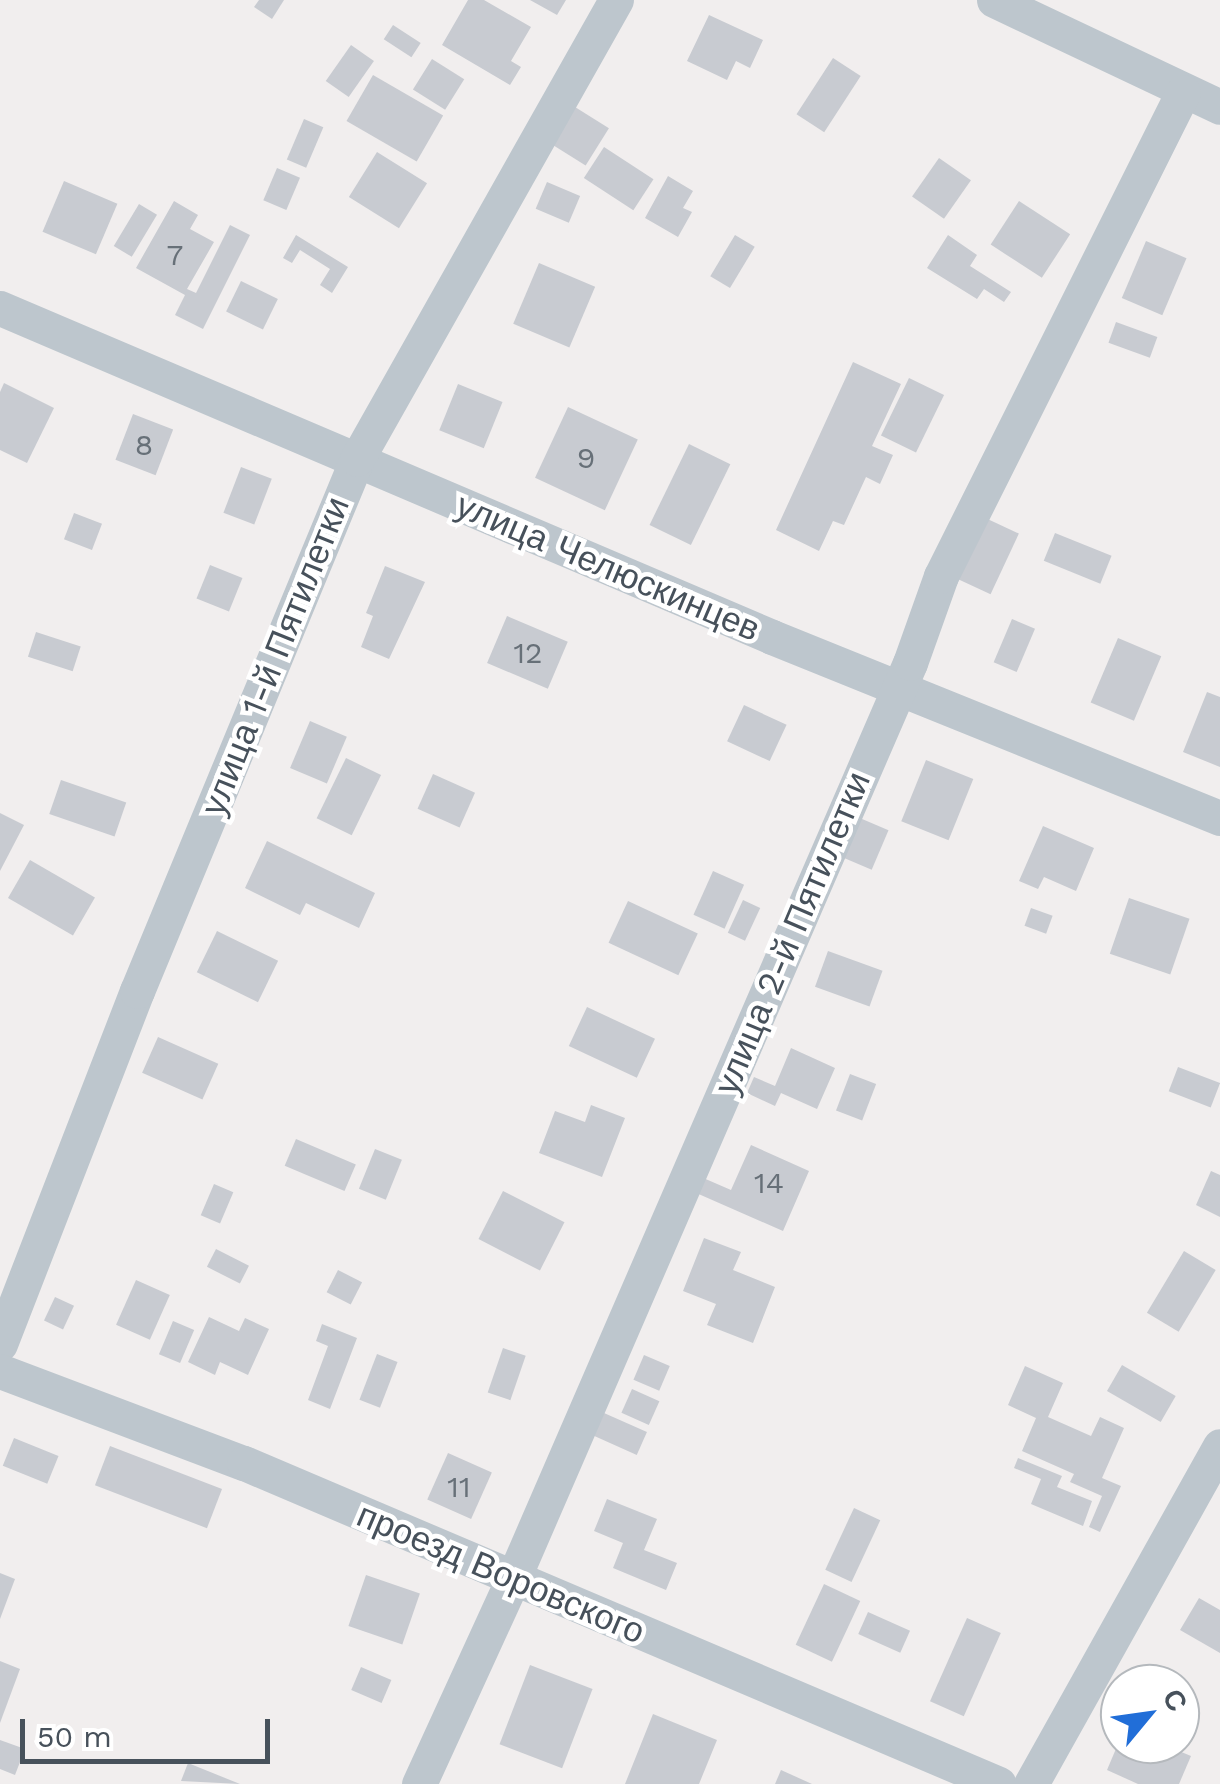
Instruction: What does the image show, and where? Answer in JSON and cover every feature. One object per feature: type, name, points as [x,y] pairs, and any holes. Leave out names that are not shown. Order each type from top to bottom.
[{"type":"street","name":"улица 1-й Пятилетки","points":[[0,1344],[137,991],[357,459],[616,0]]},
{"type":"street","points":[[994,0],[1220,107]]},
{"type":"street","name":"улица 2-й Пятилетки","points":[[419,1784],[513,1579],[898,687],[941,576],[1183,92]]},
{"type":"street","name":"улица Челюскинцев","points":[[0,308],[898,687],[1220,818]]},
{"type":"street","name":"проезд Воровского","points":[[0,1370],[244,1462],[1000,1784]]},
{"type":"street","points":[[1031,1784],[1220,1446]]},
{"type":"building","points":[[259,0],[284,0],[272,19],[254,7]]},
{"type":"building","points":[[468,0],[484,0],[531,27],[511,61],[521,67],[510,85],[442,45]]},
{"type":"building","points":[[530,0],[566,0],[557,15]]},
{"type":"building","points":[[709,15],[763,40],[750,68],[736,61],[727,80],[687,61]]},
{"type":"building","points":[[393,25],[421,43],[411,57],[384,39]]},
{"type":"building","points":[[351,45],[374,61],[349,97],[326,81]]},
{"type":"building","points":[[833,58],[861,76],[824,132],[797,114]]},
{"type":"building","points":[[432,59],[464,79],[445,110],[413,90]]},
{"type":"building","points":[[373,75],[443,115],[417,161],[346,121]]},
{"type":"building","points":[[575,107],[609,128],[586,166],[552,144]]},
{"type":"building","points":[[304,119],[323,127],[306,168],[287,160]]},
{"type":"building","points":[[604,147],[653,179],[633,210],[584,178]]},
{"type":"building","points":[[377,152],[427,183],[399,228],[349,197]]},
{"type":"building","points":[[939,158],[971,180],[944,219],[912,197]]},
{"type":"building","points":[[277,168],[300,178],[286,210],[263,200]]},
{"type":"building","points":[[668,176],[693,191],[683,208],[692,212],[678,237],[645,218]]},
{"type":"building","points":[[64,181],[117,204],[96,254],[43,232]]},
{"type":"building","points":[[547,182],[580,196],[569,223],[536,209]]},
{"type":"building","points":[[174,201],[198,215],[190,229],[214,242],[187,289],[196,293],[230,225],[250,235],[203,329],[175,315],[185,295],[136,268]]},
{"type":"building","points":[[1019,201],[1070,234],[1042,278],[991,245]]},
{"type":"building","points":[[139,204],[157,215],[132,257],[114,246]]},
{"type":"building","points":[[296,235],[348,267],[332,293],[320,285],[330,269],[300,250],[292,263],[283,258]]},
{"type":"building","points":[[735,235],[755,247],[730,288],[710,276]]},
{"type":"building","points":[[948,235],[977,255],[970,266],[1011,292],[1004,302],[984,289],[977,299],[927,268]]},
{"type":"building","points":[[1146,241],[1187,258],[1162,315],[1122,298]]},
{"type":"building","points":[[539,263],[595,287],[569,348],[513,324]]},
{"type":"building","points":[[241,281],[278,299],[263,330],[226,312]]},
{"type":"building","points":[[1116,322],[1157,337],[1150,358],[1108,343]]},
{"type":"building","points":[[853,362],[901,384],[872,446],[893,455],[880,484],[866,477],[844,525],[833,521],[819,551],[776,530]]},
{"type":"building","points":[[909,378],[944,395],[916,453],[881,436]]},
{"type":"building","points":[[4,383],[54,408],[27,463],[0,450],[0,392]]},
{"type":"building","points":[[458,384],[503,402],[484,448],[439,430]]},
{"type":"building","points":[[568,407],[638,440],[605,510],[535,478]]},
{"type":"building","points":[[133,414],[173,429],[156,475],[115,460]]},
{"type":"building","points":[[689,444],[730,464],[691,545],[650,525]]},
{"type":"building","points":[[241,467],[272,479],[254,525],[223,513]]},
{"type":"building","points":[[74,513],[102,524],[92,550],[64,539]]},
{"type":"building","points":[[979,515],[1019,534],[991,594],[951,576]]},
{"type":"building","points":[[1055,533],[1112,556],[1100,584],[1044,561]]},
{"type":"building","points":[[210,565],[242,578],[229,611],[197,598]]},
{"type":"building","points":[[385,566],[425,582],[389,659],[361,647],[373,616],[366,613]]},
{"type":"building","points":[[507,616],[568,642],[548,689],[487,663]]},
{"type":"building","points":[[1012,619],[1035,629],[1017,672],[994,662]]},
{"type":"building","points":[[36,632],[81,647],[73,671],[28,657]]},
{"type":"building","points":[[1118,638],[1161,656],[1134,721],[1091,702]]},
{"type":"building","points":[[1207,692],[1220,697],[1220,767],[1183,752]]},
{"type":"building","points":[[744,705],[787,725],[770,761],[727,741]]},
{"type":"building","points":[[310,721],[347,737],[327,784],[290,768]]},
{"type":"building","points":[[346,758],[381,775],[352,835],[317,818]]},
{"type":"building","points":[[926,760],[973,779],[949,840],[901,821]]},
{"type":"building","points":[[433,774],[475,793],[460,827],[418,809]]},
{"type":"building","points":[[61,780],[126,802],[115,837],[49,814]]},
{"type":"building","points":[[0,813],[24,825],[0,871]]},
{"type":"building","points":[[848,813],[889,830],[872,870],[831,853]]},
{"type":"building","points":[[1043,826],[1094,848],[1076,891],[1044,877],[1038,889],[1019,881]]},
{"type":"building","points":[[267,841],[375,893],[359,928],[306,903],[300,915],[245,888]]},
{"type":"building","points":[[30,860],[95,898],[73,936],[8,898]]},
{"type":"building","points":[[713,871],[744,885],[725,929],[693,915]]},
{"type":"building","points":[[1129,898],[1190,919],[1170,975],[1110,954]]},
{"type":"building","points":[[743,900],[760,908],[745,941],[728,933]]},
{"type":"building","points":[[628,901],[698,934],[678,975],[609,943]]},
{"type":"building","points":[[1031,908],[1053,916],[1046,934],[1025,926]]},
{"type":"building","points":[[217,931],[278,961],[258,1002],[197,972]]},
{"type":"building","points":[[828,951],[883,971],[870,1007],[815,987]]},
{"type":"building","points":[[587,1007],[655,1039],[637,1078],[569,1046]]},
{"type":"building","points":[[158,1037],[218,1064],[202,1099],[142,1073]]},
{"type":"building","points":[[791,1048],[835,1068],[817,1109],[781,1093],[775,1106],[747,1093],[754,1077],[775,1086]]},
{"type":"building","points":[[1178,1067],[1220,1083],[1211,1107],[1169,1091]]},
{"type":"building","points":[[850,1074],[876,1084],[862,1120],[836,1110]]},
{"type":"building","points":[[591,1105],[625,1118],[602,1177],[539,1153],[555,1111],[585,1122]]},
{"type":"building","points":[[296,1139],[356,1164],[345,1191],[285,1166]]},
{"type":"building","points":[[751,1145],[809,1171],[783,1231],[694,1192],[701,1177],[731,1190]]},
{"type":"building","points":[[375,1149],[402,1160],[386,1200],[359,1189]]},
{"type":"building","points":[[1211,1171],[1220,1175],[1220,1217],[1196,1205]]},
{"type":"building","points":[[214,1184],[233,1192],[220,1224],[201,1215]]},
{"type":"building","points":[[503,1191],[564,1222],[540,1270],[478,1239]]},
{"type":"building","points":[[704,1238],[741,1252],[733,1270],[775,1287],[753,1343],[707,1325],[716,1304],[683,1291]]},
{"type":"building","points":[[216,1249],[249,1266],[240,1284],[207,1267]]},
{"type":"building","points":[[1184,1251],[1216,1270],[1179,1332],[1147,1313]]},
{"type":"building","points":[[338,1270],[362,1282],[351,1305],[327,1292]]},
{"type":"building","points":[[136,1280],[170,1295],[150,1340],[116,1325]]},
{"type":"building","points":[[55,1297],[74,1306],[63,1329],[44,1321]]},
{"type":"building","points":[[209,1317],[239,1331],[245,1318],[269,1329],[248,1375],[220,1362],[215,1375],[188,1362]]},
{"type":"building","points":[[173,1321],[194,1330],[180,1363],[159,1354]]},
{"type":"building","points":[[322,1324],[357,1338],[330,1409],[308,1400],[328,1346],[316,1341]]},
{"type":"building","points":[[503,1348],[526,1356],[510,1400],[488,1392]]},
{"type":"building","points":[[377,1354],[398,1362],[380,1408],[359,1400]]},
{"type":"building","points":[[644,1355],[670,1366],[659,1391],[633,1380]]},
{"type":"building","points":[[1122,1365],[1176,1396],[1161,1422],[1107,1391]]},
{"type":"building","points":[[1025,1366],[1063,1383],[1048,1417],[1091,1436],[1100,1417],[1124,1428],[1102,1478],[1121,1486],[1100,1532],[1089,1527],[1102,1496],[1070,1482],[1074,1474],[1022,1451],[1036,1418],[1008,1405]]},
{"type":"building","points":[[632,1389],[659,1401],[649,1425],[621,1413]]},
{"type":"building","points":[[604,1413],[647,1432],[637,1455],[594,1436]]},
{"type":"building","points":[[14,1438],[59,1456],[47,1484],[3,1466]]},
{"type":"building","points":[[110,1446],[222,1489],[207,1528],[95,1485]]},
{"type":"building","points":[[448,1453],[492,1473],[471,1519],[427,1500]]},
{"type":"building","points":[[1018,1458],[1062,1476],[1057,1487],[1092,1501],[1083,1526],[1031,1504],[1041,1479],[1014,1468]]},
{"type":"building","points":[[607,1499],[657,1519],[644,1550],[677,1563],[666,1590],[613,1568],[623,1543],[594,1531]]},
{"type":"building","points":[[854,1508],[880,1520],[852,1582],[825,1570]]},
{"type":"building","points":[[0,1573],[15,1579],[0,1619]]},
{"type":"building","points":[[366,1575],[420,1594],[402,1645],[348,1626]]},
{"type":"building","points":[[824,1584],[860,1601],[832,1662],[796,1645]]},
{"type":"building","points":[[1199,1598],[1220,1610],[1220,1653],[1180,1630]]},
{"type":"building","points":[[868,1612],[910,1631],[900,1653],[858,1634]]},
{"type":"building","points":[[967,1618],[1001,1633],[964,1716],[930,1701]]},
{"type":"building","points":[[0,1661],[20,1669],[0,1723]]},
{"type":"building","points":[[530,1665],[593,1689],[562,1768],[500,1744]]},
{"type":"building","points":[[361,1667],[391,1680],[382,1703],[351,1690]]},
{"type":"building","points":[[653,1714],[717,1740],[699,1784],[625,1784]]},
{"type":"building","points":[[0,1740],[25,1749],[15,1775],[0,1769]]},
{"type":"building","points":[[188,1763],[240,1784],[181,1781]]},
{"type":"building","points":[[1110,1764],[1188,1764],[1179,1784],[1138,1784],[1107,1770]]},
{"type":"building","points":[[781,1770],[812,1784],[775,1784]]}]
